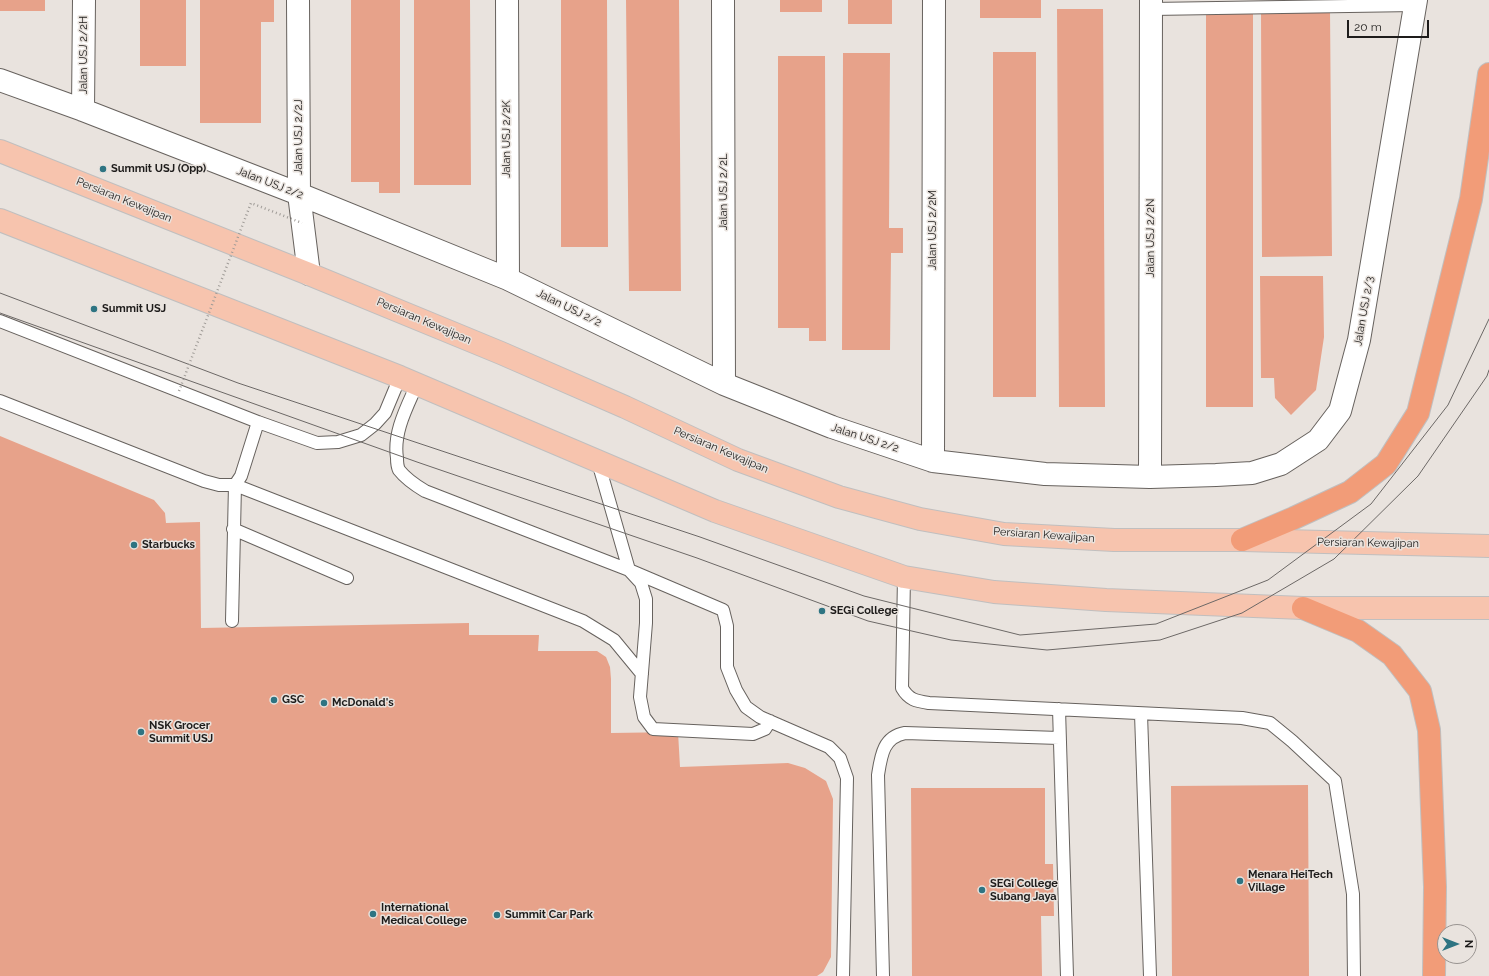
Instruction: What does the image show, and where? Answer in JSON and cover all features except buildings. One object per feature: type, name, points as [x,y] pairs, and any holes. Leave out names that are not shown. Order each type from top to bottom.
[{"type":"highway","points":[[1242,540],[1350,492],[1386,464],[1418,413],[1471,199],[1489,74]]},
{"type":"highway","points":[[1303,608],[1358,631],[1392,655],[1420,691],[1429,730],[1435,886],[1434,976]]},
{"type":"main road","name":"Persiaran Kewajipan","points":[[0,151],[309,274],[501,353],[738,460],[839,497],[920,519],[1004,534],[1114,540],[1242,540],[1489,546]]},
{"type":"main road","points":[[0,220],[409,380],[715,512],[904,577],[1001,592],[1106,600],[1303,608],[1489,608]]},
{"type":"street","name":"Jalan USJ 2/2H","points":[[83,110],[84,0]]},
{"type":"street","name":"Jalan USJ 2/2J","points":[[298,0],[299,194],[309,274]]},
{"type":"street","name":"Jalan USJ 2/2K","points":[[507,0],[508,279]]},
{"type":"street","name":"Jalan USJ 2/2L","points":[[724,0],[724,384]]},
{"type":"street","name":"Jalan USJ 2/2M","points":[[933,461],[934,0]]},
{"type":"street","name":"Jalan USJ 2/3","points":[[1150,476],[1252,473],[1281,464],[1318,440],[1340,411],[1359,340],[1415,2]]},
{"type":"street","name":"Jalan USJ 2/2N","points":[[1150,476],[1151,4]]},
{"type":"street","name":"Jalan USJ 2/2","points":[[0,80],[83,110],[299,194],[508,279],[724,384],[832,428],[933,461],[1045,474],[1150,476]]},
{"type":"lane","points":[[1151,4],[1415,2]]},
{"type":"lane","points":[[0,321],[258,422],[317,443],[338,442],[361,435],[375,424],[385,413],[409,380]]},
{"type":"lane","points":[[409,380],[396,439],[398,468],[409,481],[425,492],[629,570],[722,610],[727,626],[727,667],[736,690],[746,707],[760,717],[829,747],[840,758],[847,778],[844,976]]},
{"type":"lane","points":[[0,402],[204,481],[219,485],[235,485],[583,621],[614,640],[642,674]]},
{"type":"lane","points":[[232,621],[235,485],[241,476],[258,422]]},
{"type":"lane","points":[[598,462],[629,570],[641,583],[646,599],[646,623],[640,697],[644,717],[653,729],[753,734],[766,729],[770,721]]},
{"type":"lane","points":[[233,529],[347,578]]},
{"type":"lane","points":[[904,577],[902,688],[906,695],[915,700],[929,703],[1242,718],[1270,723],[1292,741],[1336,781],[1353,894],[1354,976]]},
{"type":"lane","points":[[1059,709],[1068,976]]},
{"type":"lane","points":[[1141,714],[1150,976]]},
{"type":"lane","points":[[883,976],[878,775],[881,756],[887,742],[896,734],[905,733],[1059,738]]},
{"type":"path","points":[[179,391],[251,203],[302,223]]},
{"type":"tram line","points":[[0,293],[238,383],[700,537],[864,596],[1020,635],[1156,624],[1268,580],[1371,504],[1448,405],[1489,319]]},
{"type":"tram line","points":[[0,313],[417,462],[697,558],[868,621],[951,640],[1047,650],[1160,640],[1242,613],[1334,559],[1418,476],[1487,376],[1489,370]]},
{"type":"place","name":"Summit USJ (Opp)","points":[[103,169]]},
{"type":"place","name":"Summit USJ","points":[[94,309]]},
{"type":"place","name":"Starbucks","points":[[134,545]]},
{"type":"place","name":"SEGi College","points":[[822,611]]},
{"type":"place","name":"GSC","points":[[274,700]]},
{"type":"place","name":"McDonald's","points":[[324,703]]},
{"type":"place","name":"NSK Grocer Summit USJ","points":[[141,732]]},
{"type":"place","name":"Menara HeiTech Village","points":[[1240,881]]},
{"type":"place","name":"SEGi College Subang Jaya","points":[[982,890]]},
{"type":"place","name":"International Medical College","points":[[373,914]]},
{"type":"place","name":"Summit Car Park","points":[[497,915]]}]
